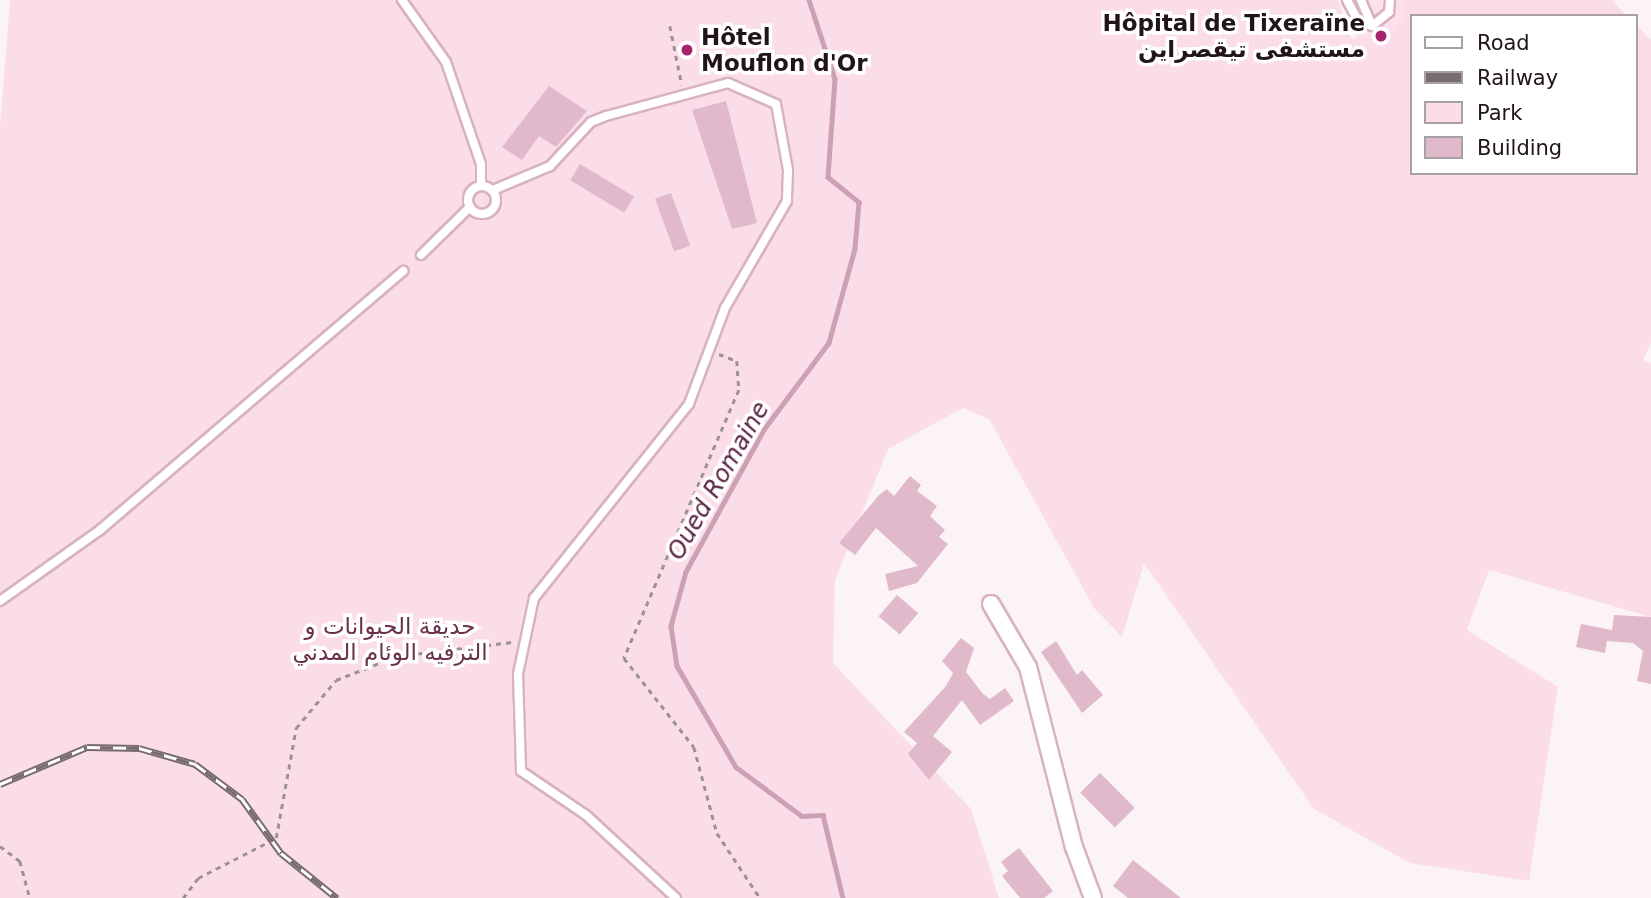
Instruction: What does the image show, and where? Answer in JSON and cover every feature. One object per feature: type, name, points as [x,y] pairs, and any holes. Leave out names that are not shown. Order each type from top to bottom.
[{"type":"street","points":[[990,604],[1028,667],[1074,847],[1094,898]]},
{"type":"lane","points":[[402,0],[446,62],[481,164],[481,185]]},
{"type":"lane","points":[[1347,0],[1357,19],[1372,26]]},
{"type":"lane","points":[[1361,0],[1372,26]]},
{"type":"lane","points":[[1372,26],[1389,12],[1391,0]]},
{"type":"lane","points":[[481,185],[493,190],[550,166],[591,122],[684,95],[728,83],[776,104],[788,170],[787,201],[725,308],[712,352],[678,419],[539,588],[523,641],[516,745],[521,771],[586,815],[676,898]]},
{"type":"lane","points":[[421,255],[470,207],[470,193],[481,185]]},
{"type":"lane","points":[[470,207],[492,211],[493,190]]},
{"type":"lane","points":[[0,601],[100,530],[403,271]]},
{"type":"path","points":[[670,26],[684,95]]},
{"type":"path","points":[[712,352],[737,360],[739,390],[627,649],[625,666],[694,747],[717,833],[760,898]]},
{"type":"path","points":[[183,898],[198,878],[276,838],[296,728],[336,680],[397,656],[523,641]]},
{"type":"path","points":[[0,846],[20,861],[30,898]]},
{"type":"shaded area","name":"Hôpital de Tixeraïne مستشفى تيقصراين","points":[[1345,0],[1410,0],[1410,27],[1362,54]]},
{"type":"green space","name":"حديقة الحيوانات و الترفيه الوئام المدني","points":[[10,0],[1338,0],[1351,39],[1392,33],[1403,20],[1404,0],[1612,0],[1625,14],[1410,14],[1410,175],[1637,175],[1637,26],[1651,40],[1651,343],[1643,360],[1651,363],[1651,617],[1489,570],[1467,630],[1558,687],[1529,881],[1410,863],[1314,809],[1144,563],[1122,637],[1094,608],[989,419],[963,408],[888,449],[835,580],[833,663],[971,809],[999,898],[0,898],[0,127]]},
{"type":"building","points":[[549,86],[587,111],[556,147],[539,136],[522,160],[502,147]]},
{"type":"building","points":[[726,101],[757,223],[732,229],[692,110]]},
{"type":"building","points":[[580,164],[634,196],[624,213],[570,180]]},
{"type":"building","points":[[671,193],[690,246],[674,251],[655,199]]},
{"type":"building","points":[[910,476],[921,485],[917,491],[937,506],[930,516],[945,530],[939,537],[948,544],[917,583],[889,591],[885,574],[918,566],[876,528],[855,555],[839,543],[879,495],[887,489],[894,496]]},
{"type":"building","points":[[897,595],[918,613],[900,635],[879,616]]},
{"type":"building","points":[[1614,615],[1651,617],[1651,684],[1637,681],[1643,651],[1633,643],[1607,641],[1605,653],[1576,647],[1581,624],[1612,630]]},
{"type":"building","points":[[961,638],[974,648],[966,672],[983,694],[990,699],[1005,688],[1014,701],[980,725],[962,700],[933,736],[952,752],[929,780],[908,754],[917,743],[904,732],[946,686],[953,673],[942,661]]},
{"type":"building","points":[[1056,641],[1077,675],[1082,670],[1103,695],[1082,713],[1041,652]]},
{"type":"building","points":[[1100,773],[1135,808],[1115,827],[1080,793]]},
{"type":"building","points":[[1019,848],[1053,891],[1044,898],[1020,898],[1002,876],[1008,871],[1001,862]]},
{"type":"building","points":[[1133,860],[1181,898],[1128,898],[1113,886]]},
{"type":"waterway","name":"Oued Romaine","points":[[809,0],[835,79],[828,177],[859,202],[855,249],[829,343],[764,430],[686,572],[671,626],[677,666],[736,767],[802,816],[823,815],[843,898]]},
{"type":"railway","points":[[0,784],[87,747],[139,748],[195,764],[242,799],[281,853],[337,898]]},
{"type":"place","name":"Hôpital de Tixeraïne مستشفى تيقصراين","points":[[1381,36]]},
{"type":"place","name":"Hôtel Mouflon d'Or","points":[[687,50]]}]
